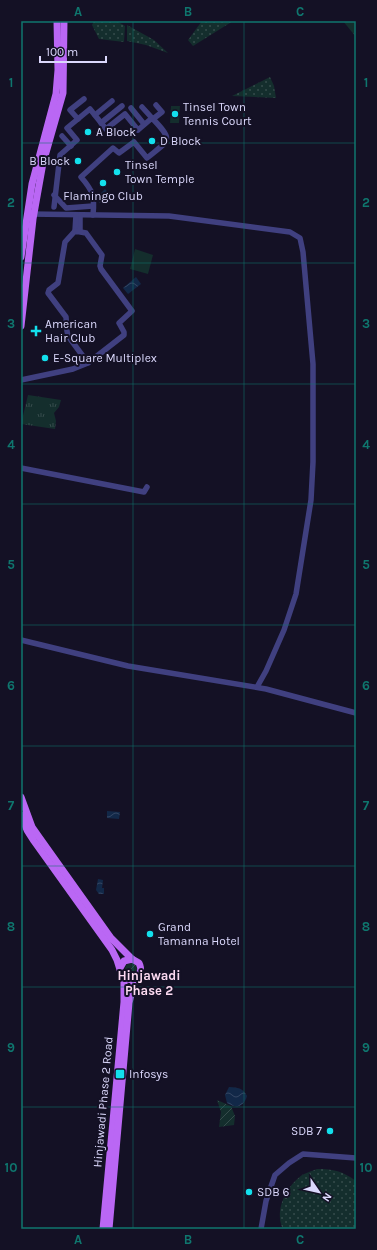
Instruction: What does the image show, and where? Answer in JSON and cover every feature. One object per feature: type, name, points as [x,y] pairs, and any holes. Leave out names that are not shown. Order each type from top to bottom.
[{"type":"main road","points":[[21,326],[31,214],[32,184],[37,160],[56,94],[58,70],[56,21]]},
{"type":"main road","points":[[21,257],[43,163],[63,93],[64,21]]},
{"type":"main road","points":[[21,797],[23,816],[34,841],[106,942],[124,978],[129,980],[135,979],[140,973],[141,968],[139,963],[132,959],[111,938],[23,816]]},
{"type":"main road","points":[[120,968],[124,961],[132,959]]},
{"type":"main road","name":"Hinjawadi Phase 2 Road","points":[[109,1229],[124,1002],[124,978]]},
{"type":"main road","name":"Hinjawadi Phase 2 Road","points":[[103,1229],[130,1003],[135,979]]},
{"type":"street","points":[[78,119],[70,110],[84,99]]},
{"type":"street","points":[[94,115],[112,101]]},
{"type":"street","points":[[93,206],[66,208],[52,207],[60,155],[77,140],[67,128],[90,109],[106,129],[125,114],[138,130],[162,112],[156,105]]},
{"type":"street","points":[[101,123],[122,106]]},
{"type":"street","points":[[93,215],[92,191],[81,177],[113,148],[119,153],[134,142],[147,158],[165,143],[167,136],[164,131],[142,107]]},
{"type":"street","points":[[131,108],[144,124]]},
{"type":"street","points":[[62,136],[70,146]]},
{"type":"street","points":[[54,195],[66,208]]},
{"type":"street","points":[[31,214],[169,216],[290,232],[300,238],[314,364],[314,462],[311,500],[296,594],[284,630],[266,671],[256,687]]},
{"type":"street","points":[[78,215],[78,231],[65,242],[58,283],[49,290],[48,293],[66,317],[68,336],[88,363]]},
{"type":"street","points":[[21,380],[73,369],[88,363],[123,336],[124,332],[119,323],[132,311],[100,267],[101,254],[86,233],[78,231]]},
{"type":"street","points":[[21,468],[144,492],[147,487]]},
{"type":"street","points":[[21,640],[128,666],[256,687],[356,713]]},
{"type":"street","points":[[261,1229],[266,1201],[275,1175],[288,1163],[303,1154],[356,1158]]},
{"type":"green space","points":[[94,21],[114,21],[125,26],[124,42],[99,39],[92,25]]},
{"type":"green space","points":[[202,21],[233,21],[193,46],[188,40]]},
{"type":"green space","points":[[343,21],[356,21],[356,37]]},
{"type":"green space","points":[[127,25],[154,40],[168,53],[146,45],[127,41]]},
{"type":"green space","points":[[270,77],[274,86],[276,98],[232,96]]},
{"type":"green space","name":"Tinsel Town Tennis Court","points":[[171,106],[180,106],[179,123],[170,123]]},
{"type":"green space","points":[[135,249],[153,255],[148,274],[130,269]]},
{"type":"green space","points":[[28,395],[61,400],[59,407],[54,413],[56,421],[55,429],[21,424]]},
{"type":"green space","points":[[129,963],[133,963],[137,969],[133,975],[129,975],[125,971],[125,967]]},
{"type":"green space","points":[[217,1100],[231,1106],[235,1116],[234,1125],[219,1127],[221,1112]]},
{"type":"green space","points":[[317,1169],[338,1171],[356,1181],[356,1229],[283,1229],[280,1214],[283,1199],[296,1180],[302,1175]]},
{"type":"water","points":[[105,189],[112,197],[109,200],[106,198],[100,203],[96,198]]},
{"type":"water","points":[[136,277],[141,284],[128,294],[123,288]]},
{"type":"water","points":[[107,811],[120,812],[119,819],[107,818]]},
{"type":"water","points":[[98,879],[103,880],[102,888],[104,888],[104,894],[99,894],[96,890]]},
{"type":"water","points":[[229,1087],[240,1088],[245,1093],[247,1096],[246,1100],[242,1105],[234,1106],[227,1103],[225,1095]]},
{"type":"place","name":"Tinsel Town Tennis Court","points":[[175,114]]},
{"type":"place","name":"A Block","points":[[88,132]]},
{"type":"place","name":"D Block","points":[[152,141]]},
{"type":"place","name":"B Block","points":[[78,161]]},
{"type":"place","name":"Tinsel Town Temple","points":[[117,172]]},
{"type":"place","name":"Flamingo Club","points":[[103,183]]},
{"type":"place","name":"American Hair Club","points":[[36,331]]},
{"type":"place","name":"E-Square Multiplex","points":[[45,358]]},
{"type":"place","name":"Grand Tamanna Hotel","points":[[150,934]]},
{"type":"place","name":"Infosys","points":[[120,1074]]},
{"type":"place","name":"SDB 7","points":[[330,1131]]},
{"type":"place","name":"SDB 6","points":[[249,1192]]},
{"type":"district","name":"Hinjawadi Phase 2","points":[[149,982]]}]
